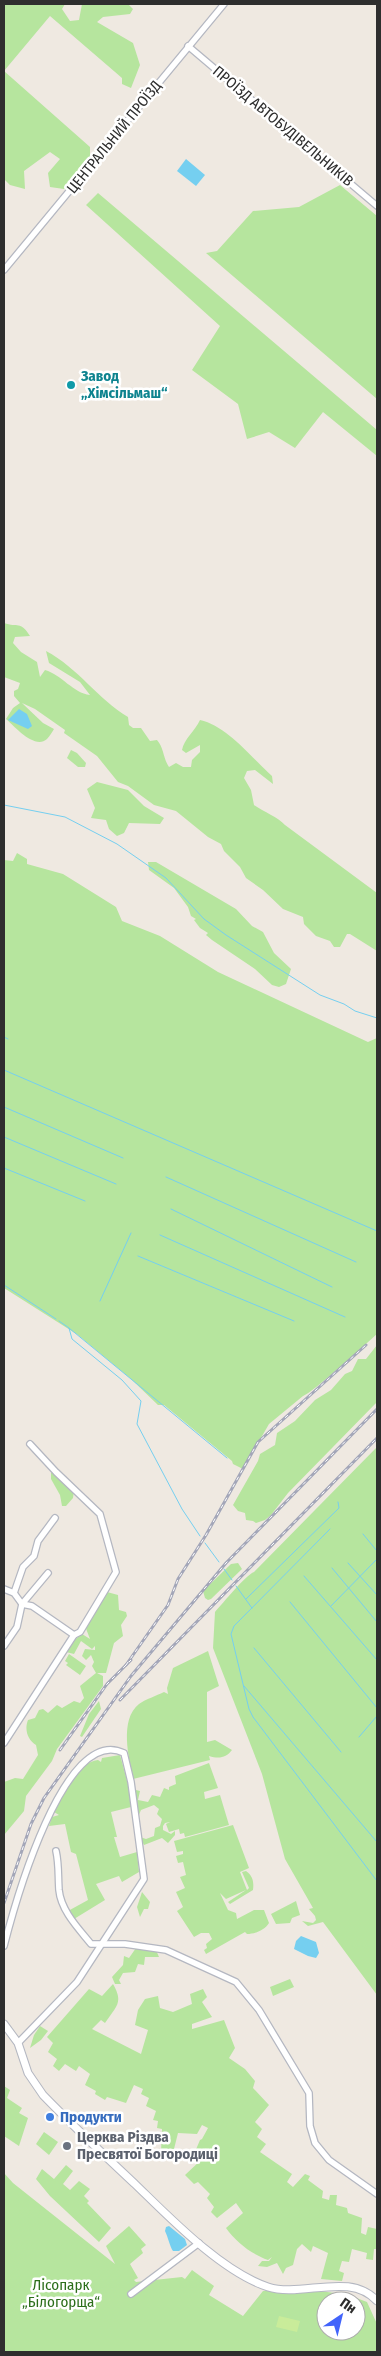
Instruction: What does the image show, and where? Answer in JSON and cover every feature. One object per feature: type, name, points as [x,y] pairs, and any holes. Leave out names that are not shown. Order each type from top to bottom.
[{"type":"street","name":"ЦЕНТРАЛЬНИЙ ПРОЇЗД","points":[[4,270],[224,4]]},
{"type":"street","name":"ПРОЇЗД АВТОБУДІВЕЛЬНИКІВ","points":[[188,46],[377,206]]},
{"type":"street","points":[[4,1743],[74,1635],[80,1632],[116,1572],[100,1514],[30,1444]]},
{"type":"street","points":[[14,1593],[23,1567],[34,1556],[41,1536],[55,1518]]},
{"type":"street","points":[[4,1646],[17,1627],[22,1604],[48,1573]]},
{"type":"street","points":[[4,1589],[14,1593],[22,1604],[32,1606],[74,1635]]},
{"type":"street","points":[[4,1946],[26,1869],[57,1800],[70,1780],[93,1756],[107,1749],[114,1748],[124,1753],[131,1782],[144,1879],[77,1982],[18,2043]]},
{"type":"street","points":[[56,1851],[59,1864],[59,1892],[66,1910],[91,1944],[99,1946],[125,1944],[166,1950],[236,1982],[259,2010],[309,2093],[310,2126],[315,2143],[324,2155],[343,2171],[377,2192]]},
{"type":"street","points":[[4,2024],[18,2043],[28,2073],[43,2095],[199,2243],[247,2277],[267,2287],[276,2289],[344,2287],[361,2290],[376,2297]]},
{"type":"street","points":[[130,2294],[199,2243]]},
{"type":"green space","points":[[4,4],[65,4],[62,9],[70,21],[79,20],[82,4],[128,4],[133,9],[130,14],[103,17],[97,22],[133,43],[140,65],[131,88],[122,84],[122,78],[50,16],[4,71]]},
{"type":"green space","points":[[4,71],[90,147],[90,157],[64,189],[50,187],[48,173],[60,159],[50,152],[24,171],[25,189],[10,185],[4,179]]},
{"type":"green space","points":[[340,185],[377,216],[377,399],[206,253],[217,251],[253,211],[299,207]]},
{"type":"green space","points":[[98,193],[377,430],[377,456],[323,412],[295,448],[269,432],[247,439],[238,404],[192,370],[220,326],[86,205]]},
{"type":"green space","points":[[4,623],[21,626],[27,631],[30,636],[15,637],[13,643],[21,652],[37,662],[40,677],[45,670],[51,672],[78,691],[90,695],[80,682],[49,663],[46,651],[68,666],[117,710],[128,717],[129,725],[133,728],[141,728],[150,741],[157,740],[169,767],[176,763],[183,767],[191,767],[192,760],[200,752],[200,745],[186,753],[182,750],[185,742],[200,720],[210,723],[229,735],[272,776],[273,784],[255,770],[247,771],[244,778],[251,790],[254,805],[279,819],[377,893],[377,951],[350,934],[347,934],[340,947],[334,947],[330,941],[316,936],[304,924],[303,917],[283,909],[263,890],[246,878],[240,867],[224,851],[221,844],[208,837],[176,811],[154,805],[128,786],[118,782],[97,756],[64,733],[65,730],[35,709],[22,703],[43,723],[54,729],[47,739],[42,742],[31,740],[20,732],[6,719],[13,708],[20,703],[14,696],[14,691],[18,689],[20,683],[4,677]]},
{"type":"green space","points":[[71,750],[77,753],[86,763],[85,767],[78,767],[67,758]]},
{"type":"green space","points":[[97,782],[128,790],[144,806],[164,818],[160,824],[129,823],[124,833],[117,836],[109,829],[106,820],[91,818],[95,808],[87,789]]},
{"type":"green space","points":[[17,853],[27,859],[27,864],[63,874],[116,907],[122,921],[160,936],[218,972],[368,1042],[377,1038],[377,1334],[327,1378],[269,1424],[243,1469],[233,1464],[232,1461],[164,1405],[158,1405],[131,1379],[78,1335],[4,1288],[4,860],[13,861]]},
{"type":"green space","points":[[148,862],[156,862],[236,909],[252,926],[263,932],[274,953],[291,969],[286,984],[279,987],[272,985],[255,969],[206,935],[208,933],[200,928],[194,920],[196,919],[191,916],[188,907],[174,888],[149,870]]},
{"type":"green space","points":[[377,1345],[377,1402],[288,1493],[271,1515],[265,1520],[256,1523],[246,1520],[245,1513],[238,1511],[233,1505],[258,1461],[260,1454],[275,1445],[277,1433],[295,1421],[315,1400],[331,1390],[345,1374],[352,1371],[358,1359],[366,1359]]},
{"type":"green space","points":[[377,1447],[377,1995],[323,1922],[308,1926],[302,1921],[313,1923],[316,1920],[309,1909],[313,1908],[285,1859],[262,1774],[213,1648],[215,1612],[240,1584]]},
{"type":"green space","points":[[55,1471],[74,1490],[73,1498],[66,1506],[62,1506],[60,1495],[51,1479],[51,1473]]},
{"type":"green space","points":[[238,1563],[242,1569],[211,1599],[205,1598],[203,1591],[231,1564]]},
{"type":"green space","points":[[107,1592],[118,1595],[119,1610],[126,1612],[127,1616],[121,1625],[123,1636],[114,1643],[106,1673],[97,1673],[103,1676],[103,1686],[57,1749],[52,1761],[26,1796],[24,1811],[4,1835],[4,1782],[15,1778],[23,1779],[38,1755],[36,1745],[27,1734],[28,1720],[35,1718],[39,1710],[43,1709],[48,1713],[57,1705],[62,1708],[74,1701],[80,1703],[84,1698],[80,1686],[96,1673],[92,1666],[94,1662],[91,1655],[86,1660],[82,1656],[85,1649],[95,1650],[95,1646],[92,1649],[81,1641],[74,1654],[66,1652],[72,1642],[82,1634],[90,1639],[85,1626]]},
{"type":"green space","points":[[208,1651],[219,1686],[207,1692],[207,1742],[215,1740],[232,1750],[222,1757],[209,1756],[210,1760],[133,1779],[129,1761],[127,1729],[133,1711],[139,1704],[148,1699],[164,1692],[168,1694],[167,1688],[173,1668]]},
{"type":"green space","points":[[69,1654],[86,1666],[80,1675],[66,1665],[68,1663],[65,1661]]},
{"type":"green space","points":[[99,1701],[101,1709],[82,1737],[80,1736],[89,1714]]},
{"type":"green space","points":[[120,1755],[128,1784],[131,1807],[111,1812],[117,1837],[114,1837],[120,1857],[137,1852],[139,1872],[122,1882],[119,1876],[96,1884],[105,1900],[74,1919],[68,1911],[88,1900],[76,1854],[71,1852],[65,1824],[49,1826],[52,1817],[59,1815],[54,1812],[57,1804],[65,1788],[76,1773],[90,1762],[98,1760],[101,1762],[102,1758]]},
{"type":"green space","points":[[209,1763],[218,1788],[204,1792],[205,1799],[220,1795],[229,1825],[185,1837],[184,1833],[180,1834],[179,1829],[169,1832],[166,1824],[170,1822],[165,1823],[163,1830],[171,1834],[175,1831],[175,1835],[168,1843],[162,1838],[144,1845],[140,1837],[146,1839],[154,1836],[155,1828],[160,1826],[162,1819],[157,1814],[159,1809],[154,1805],[141,1810],[138,1817],[133,1798],[136,1790],[140,1791],[138,1800],[148,1802],[152,1795],[160,1797],[164,1788],[169,1790],[169,1787],[176,1784],[175,1776]]},
{"type":"green space","points":[[233,1825],[249,1868],[240,1872],[247,1890],[249,1888],[242,1872],[246,1871],[252,1877],[253,1890],[230,1904],[228,1902],[246,1890],[226,1899],[220,1893],[228,1910],[236,1913],[237,1919],[254,1910],[264,1910],[269,1923],[260,1931],[250,1934],[245,1932],[206,1954],[204,1950],[207,1948],[206,1944],[212,1939],[209,1933],[201,1933],[194,1937],[177,1911],[183,1907],[176,1892],[185,1888],[180,1877],[186,1875],[183,1862],[178,1863],[176,1856],[183,1854],[183,1851],[177,1852],[174,1841]]},
{"type":"green space","points":[[142,1892],[150,1902],[148,1909],[144,1909],[140,1917],[137,1907]]},
{"type":"green space","points":[[296,1901],[300,1915],[292,1918],[290,1923],[276,1924],[271,1914]]},
{"type":"green space","points":[[136,1948],[156,1950],[159,1957],[145,1957],[144,1965],[138,1964],[135,1972],[123,1973],[119,1980],[121,1984],[115,1984],[112,1977],[123,1965],[124,1956],[129,1958]]},
{"type":"green space","points":[[290,1979],[294,1987],[273,1996],[270,1987]]},
{"type":"green space","points":[[113,1984],[118,1996],[117,2004],[105,2023],[101,2020],[92,2029],[141,2054],[148,2030],[135,2025],[138,2010],[145,1999],[158,1996],[160,2008],[173,2012],[192,2004],[190,1994],[203,1989],[207,1997],[202,2002],[212,2017],[192,2024],[192,2029],[224,2020],[235,2048],[229,2058],[245,2069],[255,2081],[253,2088],[269,2105],[255,2122],[262,2129],[257,2137],[266,2144],[260,2152],[292,2174],[287,2182],[293,2187],[305,2174],[310,2176],[308,2180],[323,2191],[322,2198],[329,2200],[330,2195],[337,2195],[336,2205],[347,2208],[348,2213],[362,2218],[361,2233],[366,2235],[368,2227],[377,2229],[377,2249],[374,2249],[373,2260],[366,2259],[367,2253],[352,2249],[349,2262],[342,2261],[339,2271],[344,2273],[342,2281],[321,2279],[328,2253],[313,2246],[311,2252],[302,2244],[297,2249],[293,2265],[286,2268],[283,2274],[277,2263],[267,2267],[258,2266],[262,2261],[269,2261],[272,2257],[268,2260],[250,2251],[239,2243],[226,2228],[243,2213],[236,2203],[217,2218],[211,2212],[214,2207],[207,2198],[210,2194],[198,2182],[194,2184],[185,2175],[201,2160],[194,2154],[208,2128],[202,2125],[197,2134],[178,2133],[173,2153],[161,2152],[162,2129],[157,2128],[158,2121],[153,2120],[156,2111],[146,2106],[149,2098],[141,2094],[143,2089],[134,2085],[126,2103],[107,2097],[105,2100],[95,2094],[96,2091],[85,2085],[90,2074],[79,2066],[76,2071],[65,2064],[59,2071],[53,2066],[57,2059],[48,2052],[53,2043],[47,2037],[89,1989],[102,1996]]},
{"type":"green space","points":[[40,2026],[48,2031],[41,2040],[30,2048],[34,2035]]},
{"type":"green space","points":[[4,2086],[10,2090],[7,2098],[22,2108],[19,2113],[28,2118],[19,2146],[4,2136]]},
{"type":"green space","points":[[44,2132],[58,2142],[49,2155],[36,2144]]},
{"type":"green space","points":[[66,2165],[73,2171],[63,2184],[70,2190],[79,2181],[90,2189],[84,2196],[89,2201],[87,2203],[111,2228],[99,2242],[50,2196],[36,2179],[42,2169],[54,2179]]},
{"type":"green space","name":"Лісопарк „Білогорща“","points":[[4,2173],[13,2183],[115,2264],[106,2246],[129,2226],[146,2245],[141,2249],[143,2253],[130,2264],[138,2278],[134,2280],[136,2282],[182,2277],[185,2279],[192,2270],[214,2286],[209,2295],[243,2316],[263,2291],[316,2291],[316,2341],[366,2341],[366,2302],[377,2324],[377,2352],[4,2352]]},
{"type":"green space","points":[[279,2316],[300,2321],[297,2332],[276,2327]]},
{"type":"water","points":[[186,159],[205,175],[196,186],[177,171]]},
{"type":"water","points":[[19,709],[27,714],[32,726],[28,729],[8,720]]},
{"type":"water","points":[[301,1936],[316,1942],[319,1953],[316,1958],[294,1949],[296,1941]]},
{"type":"water","points":[[169,2226],[185,2239],[187,2245],[179,2251],[173,2251],[171,2247],[165,2231],[166,2227]]},
{"type":"waterway","points":[[4,805],[65,817],[117,844],[166,878],[204,919],[226,935],[320,995],[344,1004],[355,1011],[377,1018]]},
{"type":"waterway","points":[[4,1037],[8,1039]]},
{"type":"waterway","points":[[4,1070],[377,1231]]},
{"type":"waterway","points":[[4,1107],[123,1158]]},
{"type":"waterway","points":[[4,1137],[116,1184]]},
{"type":"waterway","points":[[4,1168],[85,1201]]},
{"type":"waterway","points":[[166,1177],[356,1262]]},
{"type":"waterway","points":[[171,1209],[332,1287]]},
{"type":"waterway","points":[[100,1301],[131,1233]]},
{"type":"waterway","points":[[160,1235],[345,1317]]},
{"type":"waterway","points":[[138,1256],[294,1321]]},
{"type":"waterway","points":[[4,1285],[56,1319]]},
{"type":"waterway","points":[[59,1321],[69,1328],[72,1339],[122,1380],[141,1401],[137,1424],[182,1509],[200,1536]]},
{"type":"waterway","points":[[69,1328],[227,1458]]},
{"type":"waterway","points":[[246,1599],[339,1508],[338,1502]]},
{"type":"waterway","points":[[330,1529],[234,1626],[231,1634],[249,1709],[253,1717],[377,1881]]},
{"type":"waterway","points":[[363,1534],[377,1551]]},
{"type":"waterway","points":[[205,1543],[219,1562]]},
{"type":"waterway","points":[[331,1606],[377,1559]]},
{"type":"waterway","points":[[348,1563],[377,1595]]},
{"type":"waterway","points":[[332,1568],[377,1622]]},
{"type":"waterway","points":[[224,1569],[232,1580]]},
{"type":"waterway","points":[[304,1576],[377,1660]]},
{"type":"waterway","points":[[236,1586],[252,1608]]},
{"type":"waterway","points":[[290,1602],[377,1708]]},
{"type":"waterway","points":[[254,1648],[341,1752]]},
{"type":"waterway","points":[[244,1686],[377,1842]]},
{"type":"waterway","points":[[359,1737],[377,1716]]},
{"type":"railway","points":[[126,1665],[168,1605],[178,1579],[206,1535],[258,1442],[366,1345]]},
{"type":"railway","points":[[4,1903],[31,1824],[44,1798],[131,1676],[226,1563],[377,1409]]},
{"type":"railway","points":[[120,1700],[377,1438]]},
{"type":"railway","points":[[60,1750],[107,1684],[131,1660]]},
{"type":"place","name":"Завод „Хімсільмаш“","points":[[71,385]]},
{"type":"place","name":"Продукти","points":[[50,2117]]},
{"type":"place","name":"Церква Різдва Пресвятої Богородиці","points":[[67,2146]]}]
